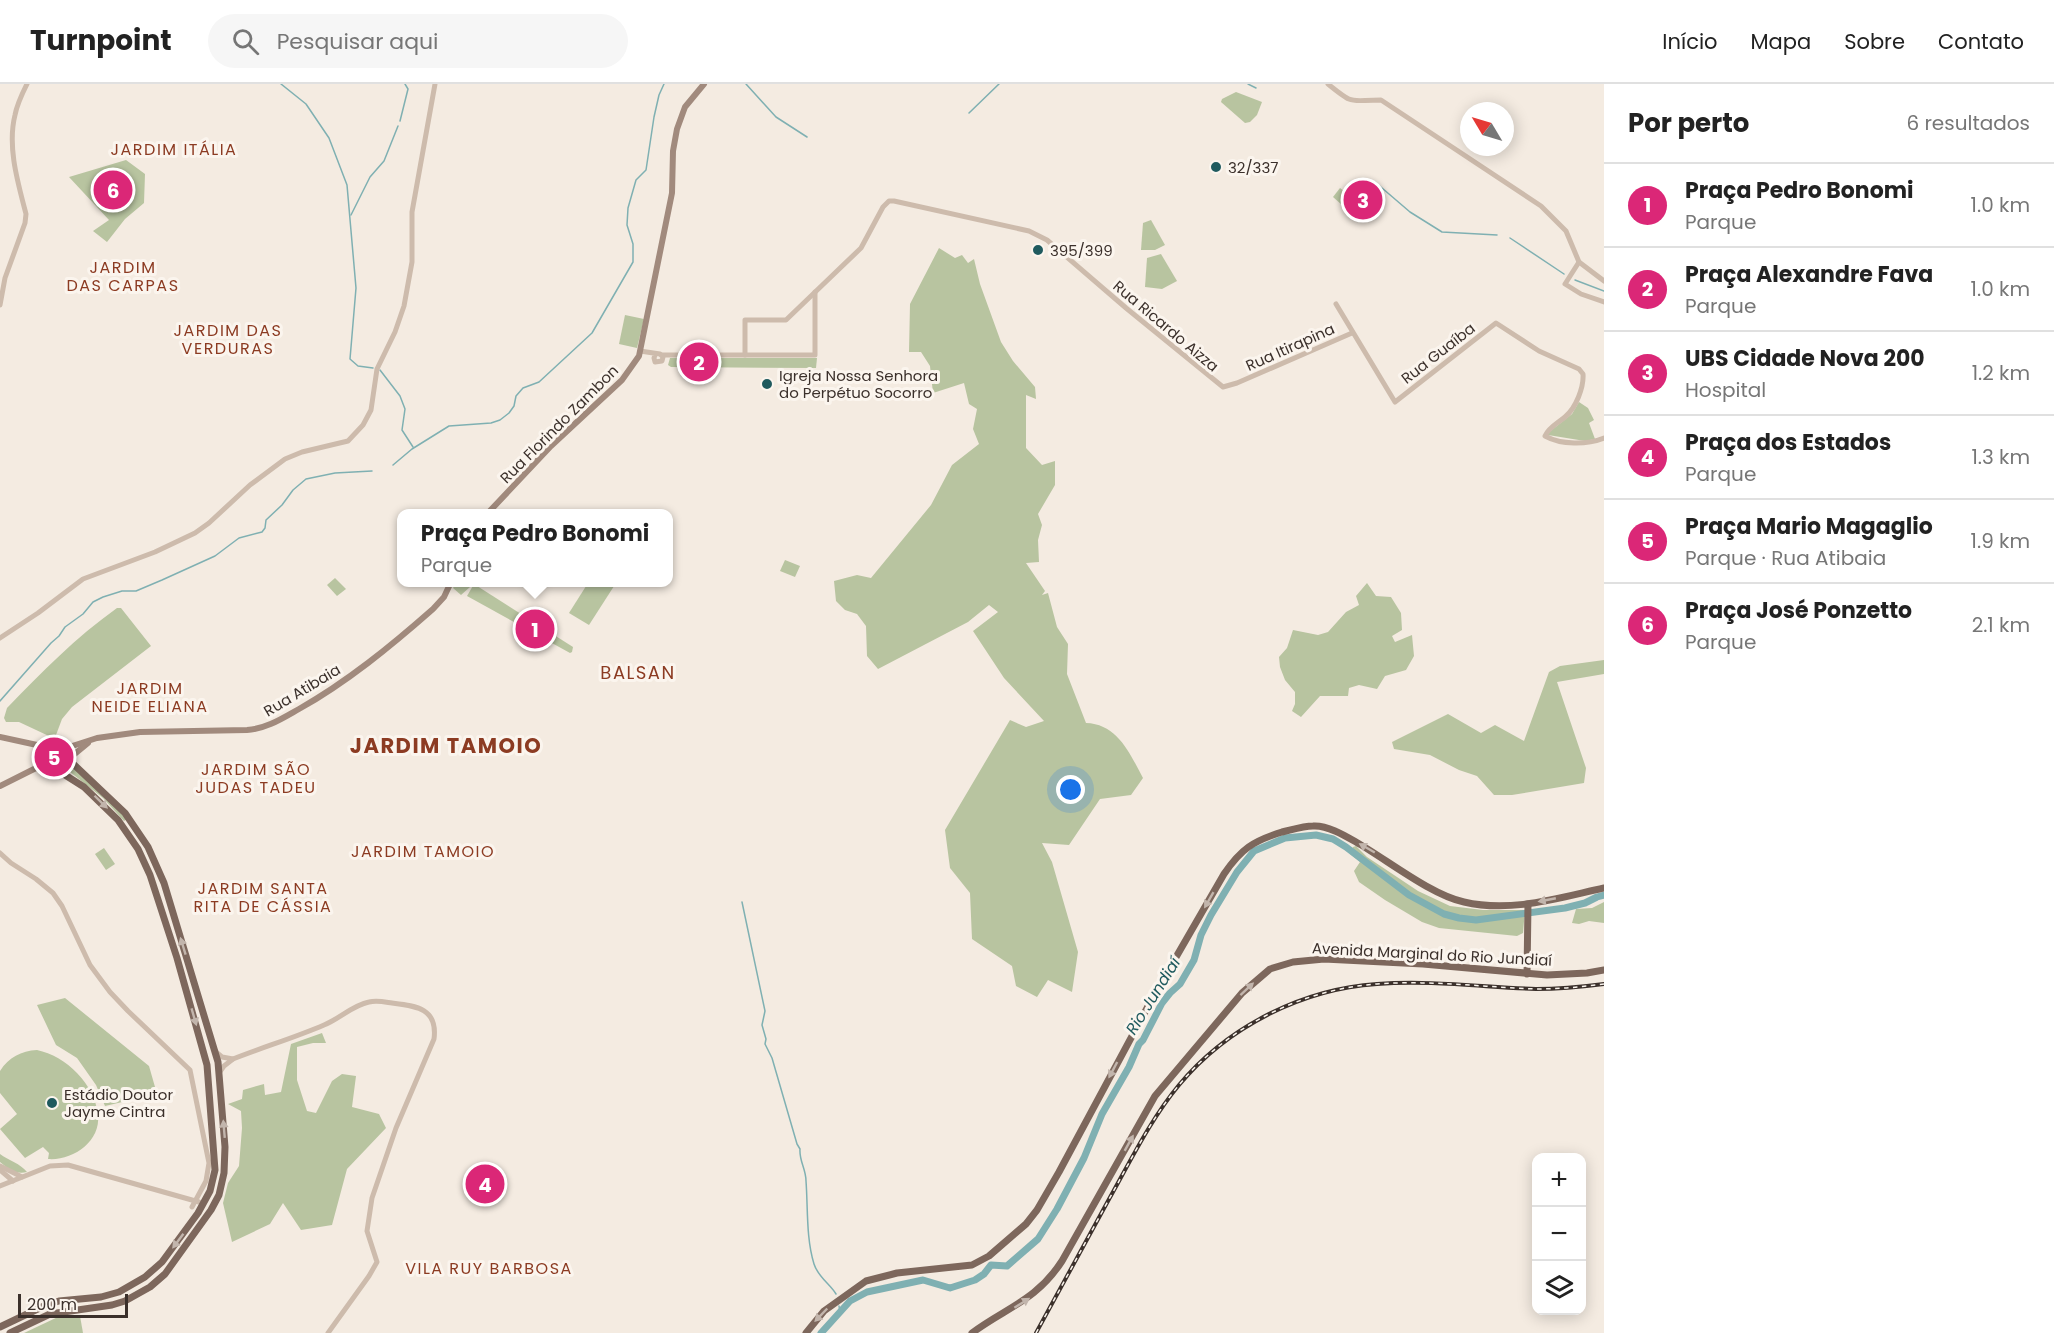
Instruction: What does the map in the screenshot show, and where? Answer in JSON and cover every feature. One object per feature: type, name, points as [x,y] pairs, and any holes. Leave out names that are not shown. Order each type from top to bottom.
[{"type":"main road","name":"Rua Florindo Zambon","points":[[491,509],[551,446],[622,380],[639,354],[673,184],[673,151],[679,121],[690,100],[704,84]]},
{"type":"main road","name":"Rua Atibaia","points":[[64,748],[93,739],[157,731],[247,730],[264,727],[338,686],[433,609],[444,597],[449,587]]},
{"type":"main road","points":[[0,737],[37,746],[80,748]]},
{"type":"main road","name":"Rua Atibaia","points":[[0,786],[40,766],[54,768],[61,765],[93,739]]},
{"type":"main road","points":[[10,1333],[50,1314],[125,1301],[150,1287],[165,1274],[212,1210],[219,1195],[225,1162],[219,1074],[215,1051],[166,890],[148,847],[136,828],[116,802],[68,759],[64,748]]},
{"type":"main road","points":[[0,1327],[46,1305],[119,1292],[145,1277],[162,1262],[198,1213],[213,1179],[216,1162],[210,1083],[203,1046],[154,886],[142,855],[123,827],[90,792],[54,768]]},
{"type":"main road","points":[[123,827],[130,825],[136,828]]},
{"type":"main road","points":[[806,1333],[825,1311],[866,1281],[897,1273],[972,1265],[987,1258],[1007,1243],[1026,1224],[1059,1172],[1138,1025],[1224,874],[1236,856],[1247,846],[1268,837],[1314,825],[1345,835],[1448,898],[1488,906],[1529,906],[1604,888]]},
{"type":"main road","points":[[154,886],[160,885],[166,890]]},
{"type":"main road","points":[[1527,974],[1529,906]]},
{"type":"main road","name":"Avenida Marginal do Rio Jundiaí","points":[[972,1333],[1027,1300],[1047,1283],[1062,1262],[1155,1096],[1242,993],[1270,969],[1293,962],[1324,959],[1423,964],[1547,975],[1604,970]]},
{"type":"main road","points":[[186,987],[195,986]]},
{"type":"main road","points":[[203,1046],[208,1043],[215,1051]]},
{"type":"main road","points":[[216,1162],[225,1162]]},
{"type":"main road","points":[[162,1262],[159,1269],[165,1274]]},
{"type":"street","points":[[0,305],[5,278],[25,223],[26,214],[14,162],[13,132],[18,104],[27,84]]},
{"type":"street","points":[[0,638],[83,579],[155,552],[195,532],[209,523],[245,489],[285,459],[302,452],[348,441],[363,425],[369,415],[377,369],[395,332],[404,306],[412,262],[412,212],[435,84]]},
{"type":"street","points":[[1328,84],[1353,102],[1381,100],[1541,206],[1566,231],[1579,262],[1604,281]]},
{"type":"street","name":"Rua Ricardo Aizza","points":[[815,292],[861,248],[886,204],[894,201],[907,203],[1039,235],[1220,386],[1228,387],[1238,383]]},
{"type":"street","points":[[1579,262],[1565,284],[1581,294],[1604,302]]},
{"type":"street","points":[[745,355],[745,320],[786,320],[815,292]]},
{"type":"street","points":[[639,354],[657,356],[815,355],[815,292]]},
{"type":"street","points":[[1336,304],[1352,333]]},
{"type":"street","points":[[802,305],[808,305],[815,313]]},
{"type":"street","name":"Rua Guaíba","points":[[1352,333],[1395,402],[1496,323],[1539,351],[1579,369],[1583,374],[1575,406],[1548,430],[1545,436],[1584,443],[1592,443],[1604,438]]},
{"type":"street","name":"Rua Itirapina","points":[[1238,383],[1352,333]]},
{"type":"street","points":[[0,853],[53,893],[62,906],[90,965],[110,992],[189,1070],[208,1163],[201,1202],[192,1207]]},
{"type":"street","points":[[219,1074],[224,1066],[233,1059],[337,1019],[372,1001],[417,1006],[432,1018],[435,1032],[431,1046],[396,1128],[372,1198],[367,1231],[376,1262],[369,1276],[328,1333]]},
{"type":"street","points":[[215,1051],[222,1058],[233,1059]]},
{"type":"street","points":[[1,1169],[3,1185],[50,1166],[68,1166],[201,1202]]},
{"type":"street","points":[[1,1169],[22,1177]]},
{"type":"street","points":[[1,1169],[13,1181]]},
{"type":"street","points":[[182,1198],[198,1213]]},
{"type":"green space","points":[[1236,92],[1262,102],[1257,115],[1250,122],[1245,123],[1221,102],[1222,99]]},
{"type":"green space","points":[[126,160],[145,174],[144,203],[125,219],[107,242],[93,231],[109,220],[69,177]]},
{"type":"green space","points":[[1340,188],[1350,196],[1342,205],[1333,197]]},
{"type":"green space","points":[[1151,220],[1165,245],[1155,250],[1141,250],[1143,223]]},
{"type":"green space","points":[[939,248],[955,258],[962,255],[968,263],[974,259],[980,284],[1001,342],[1013,361],[1035,387],[1036,399],[1026,395],[1026,448],[1042,465],[1055,461],[1055,485],[1038,514],[1042,525],[1038,540],[1039,562],[1026,563],[1045,591],[1042,595],[1048,593],[1057,627],[1068,644],[1067,674],[1086,723],[1107,729],[1115,735],[1128,750],[1143,778],[1131,795],[1100,799],[1069,845],[1042,843],[1052,862],[1078,952],[1072,992],[1048,980],[1037,997],[1016,986],[1012,966],[972,939],[970,893],[950,868],[945,830],[1010,720],[1026,727],[1044,721],[1004,678],[973,631],[998,612],[989,605],[968,622],[878,669],[867,656],[866,626],[857,614],[845,610],[836,601],[834,581],[857,575],[871,578],[931,505],[952,465],[979,444],[973,429],[977,409],[969,404],[964,383],[933,393],[930,366],[921,352],[909,352],[910,304]]},
{"type":"green space","points":[[1161,254],[1177,281],[1162,289],[1145,287],[1147,258]]},
{"type":"green space","points":[[625,315],[644,319],[637,348],[619,344]]},
{"type":"green space","points":[[670,358],[817,358],[816,368],[671,367],[668,365]]},
{"type":"green space","points":[[1579,402],[1588,408],[1594,420],[1589,423],[1595,439],[1585,441],[1548,435],[1572,414]]},
{"type":"green space","points":[[785,560],[800,566],[795,577],[780,571]]},
{"type":"green space","points":[[335,578],[346,589],[337,596],[327,585]]},
{"type":"green space","points":[[1367,583],[1376,596],[1391,597],[1401,613],[1402,630],[1392,636],[1395,642],[1412,635],[1414,656],[1406,670],[1385,676],[1377,689],[1359,685],[1349,688],[1348,696],[1320,696],[1301,717],[1292,711],[1295,704],[1295,692],[1285,680],[1279,657],[1287,648],[1293,630],[1318,635],[1328,632],[1346,612],[1359,605],[1356,596]]},
{"type":"green space","points":[[454,587],[470,587],[461,595]]},
{"type":"green space","points":[[472,587],[479,587],[573,647],[572,652],[570,653],[467,596]]},
{"type":"green space","points":[[585,587],[613,587],[589,625],[569,613]]},
{"type":"green space","points":[[117,608],[121,608],[151,646],[72,707],[62,719],[56,735],[51,737],[19,722],[6,722],[4,718],[7,708],[73,643]]},
{"type":"green space","points":[[1604,660],[1604,674],[1557,682],[1586,768],[1584,783],[1512,795],[1494,795],[1477,776],[1459,770],[1430,755],[1394,749],[1392,742],[1448,714],[1481,733],[1495,725],[1524,741],[1549,672],[1560,666]]},
{"type":"green space","points":[[42,749],[63,751],[65,756],[61,764],[50,764],[43,761]]},
{"type":"green space","points":[[67,763],[99,789],[127,819],[124,821],[103,798],[65,768]]},
{"type":"green space","points":[[1356,846],[1367,857],[1418,891],[1450,906],[1483,910],[1525,910],[1523,933],[1517,936],[1439,928],[1422,922],[1359,882],[1354,871],[1360,862],[1350,854]]},
{"type":"green space","points":[[104,848],[115,864],[106,870],[95,854]]},
{"type":"green space","points":[[1604,902],[1604,923],[1589,921],[1579,924],[1572,923],[1576,909],[1592,908]]},
{"type":"green space","points":[[65,998],[149,1066],[157,1094],[105,1106],[96,1085],[77,1058],[56,1045],[37,1005]]},
{"type":"green space","points":[[322,1033],[326,1043],[297,1047],[297,1080],[307,1111],[316,1113],[332,1081],[342,1074],[356,1076],[352,1107],[379,1114],[386,1128],[347,1169],[332,1225],[301,1230],[283,1203],[270,1224],[232,1242],[223,1203],[228,1183],[239,1166],[242,1128],[241,1111],[228,1104],[242,1099],[243,1090],[264,1084],[265,1095],[281,1092],[291,1044]]},
{"type":"green space","name":"Estádio Doutor Jayme Cintra","points":[[37,1050],[58,1058],[77,1073],[85,1082],[96,1104],[98,1125],[95,1134],[83,1148],[66,1157],[48,1159],[49,1153],[43,1147],[25,1158],[0,1129],[17,1114],[0,1093],[0,1071],[16,1056]]},
{"type":"green space","points":[[0,1154],[27,1172],[19,1173],[9,1169],[0,1162]]},
{"type":"green space","points":[[60,1316],[80,1316],[83,1333],[24,1333]]},
{"type":"waterway","points":[[281,84],[306,104],[329,138],[347,185],[356,288],[350,359],[358,366],[373,368]]},
{"type":"waterway","points":[[400,121],[408,89],[405,84]]},
{"type":"waterway","points":[[393,465],[412,449],[449,426],[491,423],[500,420],[509,413],[514,406],[516,396],[523,388],[539,382],[592,333],[633,262],[633,244],[627,225],[628,208],[636,180],[646,170],[654,117],[664,84]]},
{"type":"waterway","points":[[746,84],[776,117],[807,137]]},
{"type":"waterway","points":[[969,113],[999,84]]},
{"type":"waterway","points":[[1248,84],[1256,88]]},
{"type":"waterway","points":[[351,215],[370,177],[384,161],[398,126]]},
{"type":"waterway","points":[[1375,182],[1410,212],[1442,232],[1497,235]]},
{"type":"waterway","points":[[1510,238],[1564,274]]},
{"type":"waterway","points":[[1575,280],[1604,291]]},
{"type":"waterway","points":[[380,370],[400,396],[405,409],[402,430],[413,447]]},
{"type":"waterway","points":[[0,701],[65,627],[83,614],[93,602],[122,591],[136,591],[215,556],[239,538],[262,532],[266,520],[306,479],[335,473],[372,471]]},
{"type":"waterway","name":"Rio Jundiaí","points":[[821,1333],[850,1301],[867,1292],[923,1280],[950,1288],[975,1280],[991,1265],[1007,1266],[1038,1239],[1084,1158],[1102,1114],[1129,1067],[1139,1044],[1162,1003],[1180,984],[1194,960],[1201,935],[1211,915],[1237,872],[1254,851],[1285,838],[1316,835],[1333,839],[1409,895],[1444,914],[1459,918],[1476,920],[1565,908],[1604,895]]},
{"type":"waterway","points":[[742,902],[765,1011],[762,1025],[765,1044],[772,1058],[800,1149],[805,1173],[811,1254],[818,1273],[836,1294]]},
{"type":"waterway","name":"Rio Jundiaí","points":[[839,1306],[840,1312]]},
{"type":"railway","points":[[1036,1333],[1132,1156],[1159,1112],[1198,1064],[1243,1029],[1294,1003],[1349,987],[1417,983],[1545,989],[1604,984]]},
{"type":"place","name":"32/337","points":[[1216,167]]},
{"type":"place","name":"Praça José Ponzetto","points":[[113,190]]},
{"type":"place","name":"UBS Cidade Nova 200","points":[[1363,200]]},
{"type":"place","name":"395/399","points":[[1038,250]]},
{"type":"place","name":"Praça Alexandre Fava","points":[[699,362]]},
{"type":"place","name":"Igreja Nossa Senhora do Perpétuo Socorro","points":[[767,384]]},
{"type":"place","name":"Praça Pedro Bonomi","points":[[535,629]]},
{"type":"place","name":"Praça Mario Magaglio","points":[[54,757]]},
{"type":"place","name":"Estádio Doutor Jayme Cintra","points":[[52,1103]]},
{"type":"place","name":"Praça dos Estados","points":[[485,1184]]},
{"type":"district","name":"JARDIM ITÁLIA","points":[[174,149]]},
{"type":"district","name":"JARDIM DAS CARPAS","points":[[123,276]]},
{"type":"district","name":"JARDIM DAS VERDURAS","points":[[228,339]]},
{"type":"district","name":"BALSAN","points":[[638,672]]},
{"type":"district","name":"JARDIM NEIDE ELIANA","points":[[150,697]]},
{"type":"district","name":"JARDIM TAMOIO","points":[[446,745]]},
{"type":"district","name":"JARDIM SÃO JUDAS TADEU","points":[[256,778]]},
{"type":"district","name":"JARDIM TAMOIO","points":[[423,851]]},
{"type":"district","name":"JARDIM SANTA RITA DE CÁSSIA","points":[[263,897]]},
{"type":"district","name":"VILA RUY BARBOSA","points":[[489,1268]]}]
